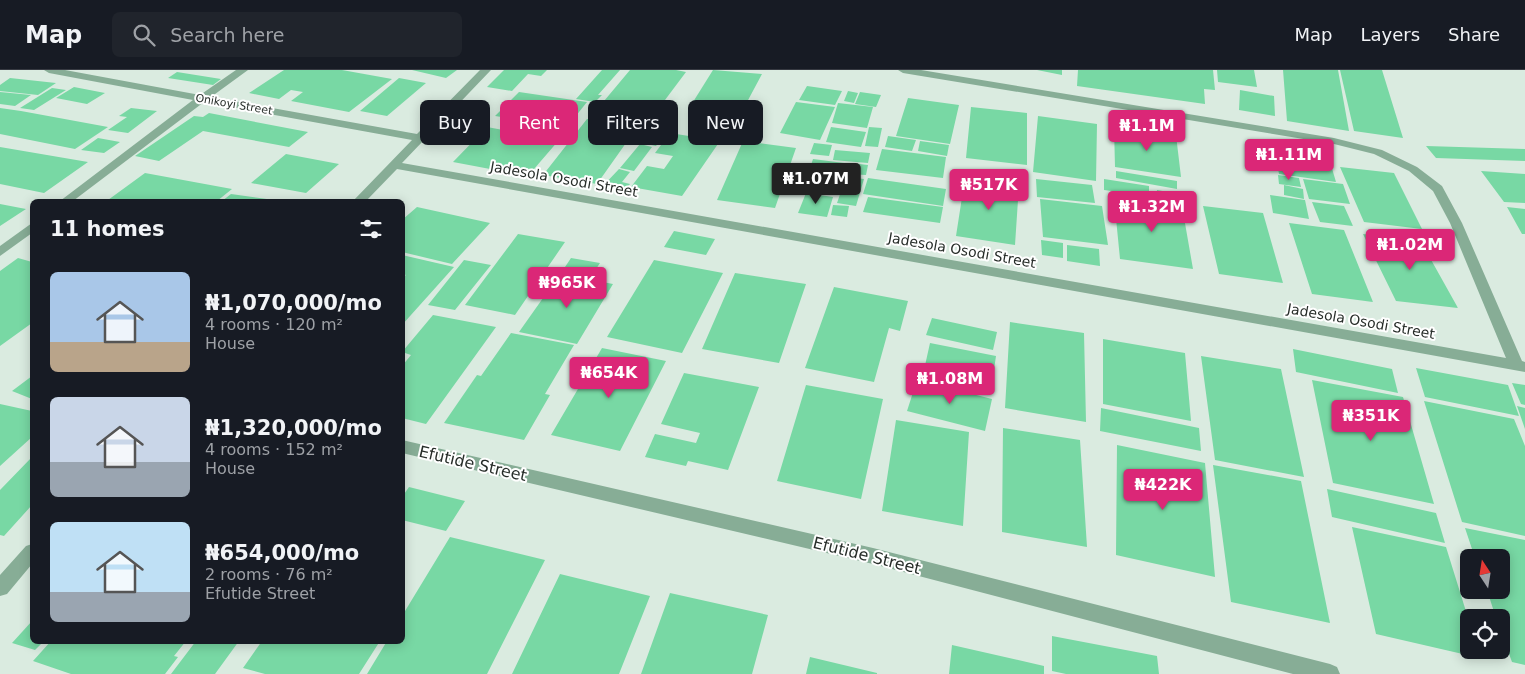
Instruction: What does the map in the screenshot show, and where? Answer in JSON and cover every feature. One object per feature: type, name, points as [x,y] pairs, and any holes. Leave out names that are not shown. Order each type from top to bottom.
[{"type":"street","name":"Onikoyi Street","points":[[49,70],[419,138]]},
{"type":"street","points":[[69,199],[202,98],[243,70]]},
{"type":"street","points":[[361,199],[486,70]]},
{"type":"street","points":[[903,70],[1334,141],[1387,156],[1413,169],[1438,189],[1456,223],[1521,366]]},
{"type":"street","name":"Jadesola Osodi Street","points":[[394,165],[1521,366]]},
{"type":"street","points":[[0,252],[30,229]]},
{"type":"street","name":"Efutide Street","points":[[405,447],[873,556],[1330,674]]},
{"type":"street","points":[[0,588],[30,554]]},
{"type":"building","points":[[284,70],[342,70],[392,79],[349,112],[291,101],[303,92],[291,90],[279,99],[249,93]]},
{"type":"building","points":[[412,70],[457,70],[446,78]]},
{"type":"building","points":[[504,70],[547,70],[541,76],[528,74],[512,91],[487,87]]},
{"type":"building","points":[[602,70],[620,70],[598,95],[602,95],[597,100],[576,99]]},
{"type":"building","points":[[630,70],[676,70],[686,72],[665,100],[605,100]]},
{"type":"building","points":[[713,70],[762,74],[748,100],[694,100]]},
{"type":"building","points":[[1037,70],[1062,70],[1062,75]]},
{"type":"building","points":[[1078,70],[1213,70],[1215,90],[1204,89],[1205,104],[1077,86]]},
{"type":"building","points":[[1217,70],[1254,70],[1257,87],[1218,82]]},
{"type":"building","points":[[1283,70],[1338,70],[1349,131],[1287,121]]},
{"type":"building","points":[[1340,70],[1382,70],[1403,138],[1354,131]]},
{"type":"building","points":[[177,72],[221,79],[213,85],[168,78]]},
{"type":"building","points":[[10,78],[56,83],[38,95],[0,91],[0,85]]},
{"type":"building","points":[[399,78],[426,83],[387,116],[360,111]]},
{"type":"building","points":[[807,86],[842,91],[835,105],[799,100]]},
{"type":"building","points":[[74,87],[105,93],[87,104],[56,98]]},
{"type":"building","points":[[52,88],[66,90],[34,110],[20,108]]},
{"type":"building","points":[[1240,90],[1274,96],[1275,116],[1239,110]]},
{"type":"building","points":[[848,91],[858,93],[854,103],[844,101]]},
{"type":"building","points":[[0,92],[31,95],[15,106],[0,104]]},
{"type":"building","points":[[519,92],[573,100],[511,100]]},
{"type":"building","points":[[860,92],[881,95],[876,107],[855,104]]},
{"type":"building","points":[[908,98],[959,105],[950,144],[896,136]]},
{"type":"building","points":[[578,101],[587,102],[578,113]]},
{"type":"building","points":[[796,102],[835,107],[820,140],[780,133]]},
{"type":"building","points":[[838,103],[873,107],[867,128],[832,123]]},
{"type":"building","points":[[971,107],[1027,113],[1027,165],[966,158]]},
{"type":"building","points":[[0,108],[108,127],[75,149],[0,134]]},
{"type":"building","points":[[131,108],[157,111],[128,133],[108,130],[127,117],[119,116]]},
{"type":"building","points":[[209,113],[308,132],[289,147],[203,131],[159,161],[135,156],[194,116],[203,117]]},
{"type":"building","points":[[1038,116],[1097,124],[1096,181],[1033,172]]},
{"type":"building","points":[[588,119],[588,145],[625,145],[597,184],[543,175],[567,145],[578,145],[578,130]]},
{"type":"building","points":[[831,127],[866,132],[861,147],[826,142]]},
{"type":"building","points":[[869,127],[882,128],[878,147],[865,146]]},
{"type":"building","points":[[1114,127],[1176,135],[1181,177],[1115,167]]},
{"type":"building","points":[[490,128],[500,129],[500,145],[555,145],[528,176],[453,162],[470,145],[490,145]]},
{"type":"building","points":[[678,134],[688,136],[688,145],[717,145],[682,196],[631,187],[647,166],[664,169],[673,156],[655,153],[661,145],[678,145]]},
{"type":"building","points":[[888,136],[916,140],[912,151],[885,147]]},
{"type":"building","points":[[98,138],[120,142],[104,153],[81,150]]},
{"type":"building","points":[[920,141],[949,145],[947,156],[918,151]]},
{"type":"building","points":[[814,143],[832,145],[829,156],[810,154]]},
{"type":"building","points":[[763,144],[796,148],[775,208],[717,200],[741,145]]},
{"type":"building","points":[[639,145],[652,147],[634,171],[620,168]]},
{"type":"building","points":[[1426,146],[1525,149],[1525,161],[1436,158]]},
{"type":"building","points":[[0,147],[88,162],[44,193],[0,184]]},
{"type":"building","points":[[882,149],[946,157],[943,178],[876,170]]},
{"type":"building","points":[[835,150],[870,153],[868,163],[833,160]]},
{"type":"building","points":[[286,154],[339,164],[306,193],[251,183]]},
{"type":"building","points":[[1276,157],[1331,165],[1336,182],[1279,174]]},
{"type":"building","points":[[813,159],[844,163],[840,175],[809,171]]},
{"type":"building","points":[[850,163],[868,165],[866,175],[848,174]]},
{"type":"building","points":[[1340,167],[1394,173],[1422,229],[1364,222]]},
{"type":"building","points":[[619,169],[630,172],[622,182],[630,184],[626,189],[617,187],[613,191],[601,188]]},
{"type":"building","points":[[1116,171],[1177,181],[1177,189],[1116,178]]},
{"type":"building","points":[[1481,171],[1525,174],[1525,203],[1504,202]]},
{"type":"building","points":[[145,173],[232,189],[220,199],[109,199]]},
{"type":"building","points":[[808,174],[842,179],[837,195],[808,191],[811,184],[804,183]]},
{"type":"building","points":[[1278,175],[1299,178],[1301,187],[1279,184]]},
{"type":"building","points":[[846,177],[864,179],[856,206],[837,203]]},
{"type":"building","points":[[868,178],[946,189],[943,206],[863,194]]},
{"type":"building","points":[[965,178],[1019,185],[1015,245],[956,236]]},
{"type":"building","points":[[1036,179],[1092,185],[1095,203],[1037,197]]},
{"type":"building","points":[[1104,179],[1149,186],[1149,196],[1104,190]]},
{"type":"building","points":[[1303,179],[1343,184],[1350,204],[1309,199]]},
{"type":"building","points":[[1284,185],[1303,189],[1304,199],[1284,195]]},
{"type":"building","points":[[1157,190],[1185,195],[1185,205],[1156,200]]},
{"type":"building","points":[[806,193],[833,197],[827,217],[798,213]]},
{"type":"building","points":[[231,194],[267,199],[225,199]]},
{"type":"building","points":[[1270,195],[1305,200],[1309,219],[1273,213]]},
{"type":"building","points":[[868,197],[943,207],[940,223],[863,212]]},
{"type":"building","points":[[1114,198],[1182,206],[1193,269],[1120,259]]},
{"type":"building","points":[[1040,199],[1102,206],[1108,245],[1043,237]]},
{"type":"building","points":[[1312,202],[1344,206],[1353,226],[1320,222]]},
{"type":"building","points":[[0,204],[26,209],[0,226]]},
{"type":"building","points":[[833,205],[849,206],[847,217],[831,215]]},
{"type":"building","points":[[1203,206],[1263,213],[1283,283],[1219,274]]},
{"type":"building","points":[[417,207],[490,223],[452,264],[405,253],[405,217]]},
{"type":"building","points":[[1507,207],[1525,209],[1525,234],[1522,234]]},
{"type":"building","points":[[1289,223],[1344,230],[1373,302],[1312,294]]},
{"type":"building","points":[[674,231],[715,239],[706,255],[664,247]]},
{"type":"building","points":[[518,234],[565,242],[515,315],[465,305]]},
{"type":"building","points":[[1363,234],[1420,240],[1458,308],[1396,301]]},
{"type":"building","points":[[1041,240],[1063,243],[1063,258],[1042,255]]},
{"type":"building","points":[[1067,245],[1099,249],[1100,266],[1067,261]]},
{"type":"building","points":[[405,256],[454,267],[405,322]]},
{"type":"building","points":[[18,258],[30,261],[30,324],[0,346],[0,271]]},
{"type":"building","points":[[571,258],[600,263],[590,278],[561,273]]},
{"type":"building","points":[[464,260],[491,265],[455,310],[428,305]]},
{"type":"building","points":[[654,260],[723,273],[682,353],[607,337]]},
{"type":"building","points":[[735,273],[806,284],[779,363],[702,349]]},
{"type":"building","points":[[560,274],[613,284],[577,344],[519,332]]},
{"type":"building","points":[[834,287],[908,301],[900,331],[889,328],[874,382],[805,368]]},
{"type":"building","points":[[433,315],[496,327],[426,424],[405,419],[405,362],[411,355],[405,353],[405,348]]},
{"type":"building","points":[[932,318],[997,332],[993,350],[926,335]]},
{"type":"building","points":[[1010,322],[1084,333],[1086,422],[1005,408]]},
{"type":"building","points":[[511,333],[574,345],[545,394],[550,395],[524,440],[444,423],[477,375],[481,376]]},
{"type":"building","points":[[1103,339],[1185,353],[1191,421],[1103,404]]},
{"type":"building","points":[[930,343],[996,356],[992,383],[924,370]]},
{"type":"building","points":[[602,348],[666,361],[620,451],[551,435]]},
{"type":"building","points":[[1293,349],[1392,369],[1398,393],[1296,372]]},
{"type":"building","points":[[1201,356],[1281,369],[1304,477],[1215,460]]},
{"type":"building","points":[[1416,368],[1508,385],[1519,416],[1425,397]]},
{"type":"building","points":[[684,373],[759,387],[728,470],[688,461],[686,466],[645,457],[655,434],[696,443],[700,433],[661,424]]},
{"type":"building","points":[[30,378],[30,398],[12,391]]},
{"type":"building","points":[[917,380],[992,399],[985,431],[907,411]]},
{"type":"building","points":[[1312,380],[1403,397],[1434,504],[1333,483]]},
{"type":"building","points":[[1512,383],[1525,385],[1525,405],[1521,404]]},
{"type":"building","points":[[806,385],[883,399],[861,499],[777,481]]},
{"type":"building","points":[[1424,401],[1514,419],[1525,446],[1525,536],[1462,522]]},
{"type":"building","points":[[0,404],[30,411],[30,439],[0,466]]},
{"type":"building","points":[[1517,406],[1525,408],[1525,429]]},
{"type":"building","points":[[1101,408],[1199,428],[1201,451],[1100,431]]},
{"type":"building","points":[[896,420],[969,432],[963,526],[882,511]]},
{"type":"building","points":[[1003,428],[1080,440],[1087,547],[1002,532]]},
{"type":"building","points":[[1117,445],[1205,463],[1215,577],[1116,555]]},
{"type":"building","points":[[30,459],[30,507],[4,536],[0,535],[0,490]]},
{"type":"building","points":[[1213,465],[1301,481],[1330,623],[1231,602]]},
{"type":"building","points":[[409,487],[465,501],[446,531],[405,521],[405,493]]},
{"type":"building","points":[[1327,489],[1436,513],[1445,543],[1332,517]]},
{"type":"building","points":[[1352,527],[1446,547],[1460,592],[1460,599],[1462,599],[1465,609],[1460,609],[1460,653],[1376,634]]},
{"type":"building","points":[[1465,528],[1525,540],[1525,665],[1512,662],[1510,657],[1510,609],[1493,609],[1490,599],[1510,599],[1510,549],[1472,549]]},
{"type":"building","points":[[450,537],[545,560],[487,674],[367,674],[385,644],[405,644],[405,611]]},
{"type":"building","points":[[560,574],[650,596],[619,674],[512,674]]},
{"type":"building","points":[[670,593],[768,615],[752,674],[641,674]]},
{"type":"building","points":[[30,623],[30,644],[41,644],[35,650],[12,643]]},
{"type":"building","points":[[1052,636],[1157,656],[1159,674],[1066,674],[1052,671]]},
{"type":"building","points":[[48,644],[184,644],[174,656],[178,657],[165,674],[71,674],[33,661]]},
{"type":"building","points":[[194,644],[237,644],[215,674],[171,674]]},
{"type":"building","points":[[260,644],[378,644],[359,674],[265,674],[243,668]]},
{"type":"building","points":[[952,645],[1044,666],[1044,674],[949,674]]},
{"type":"building","points":[[810,657],[877,673],[877,674],[806,674]]}]
